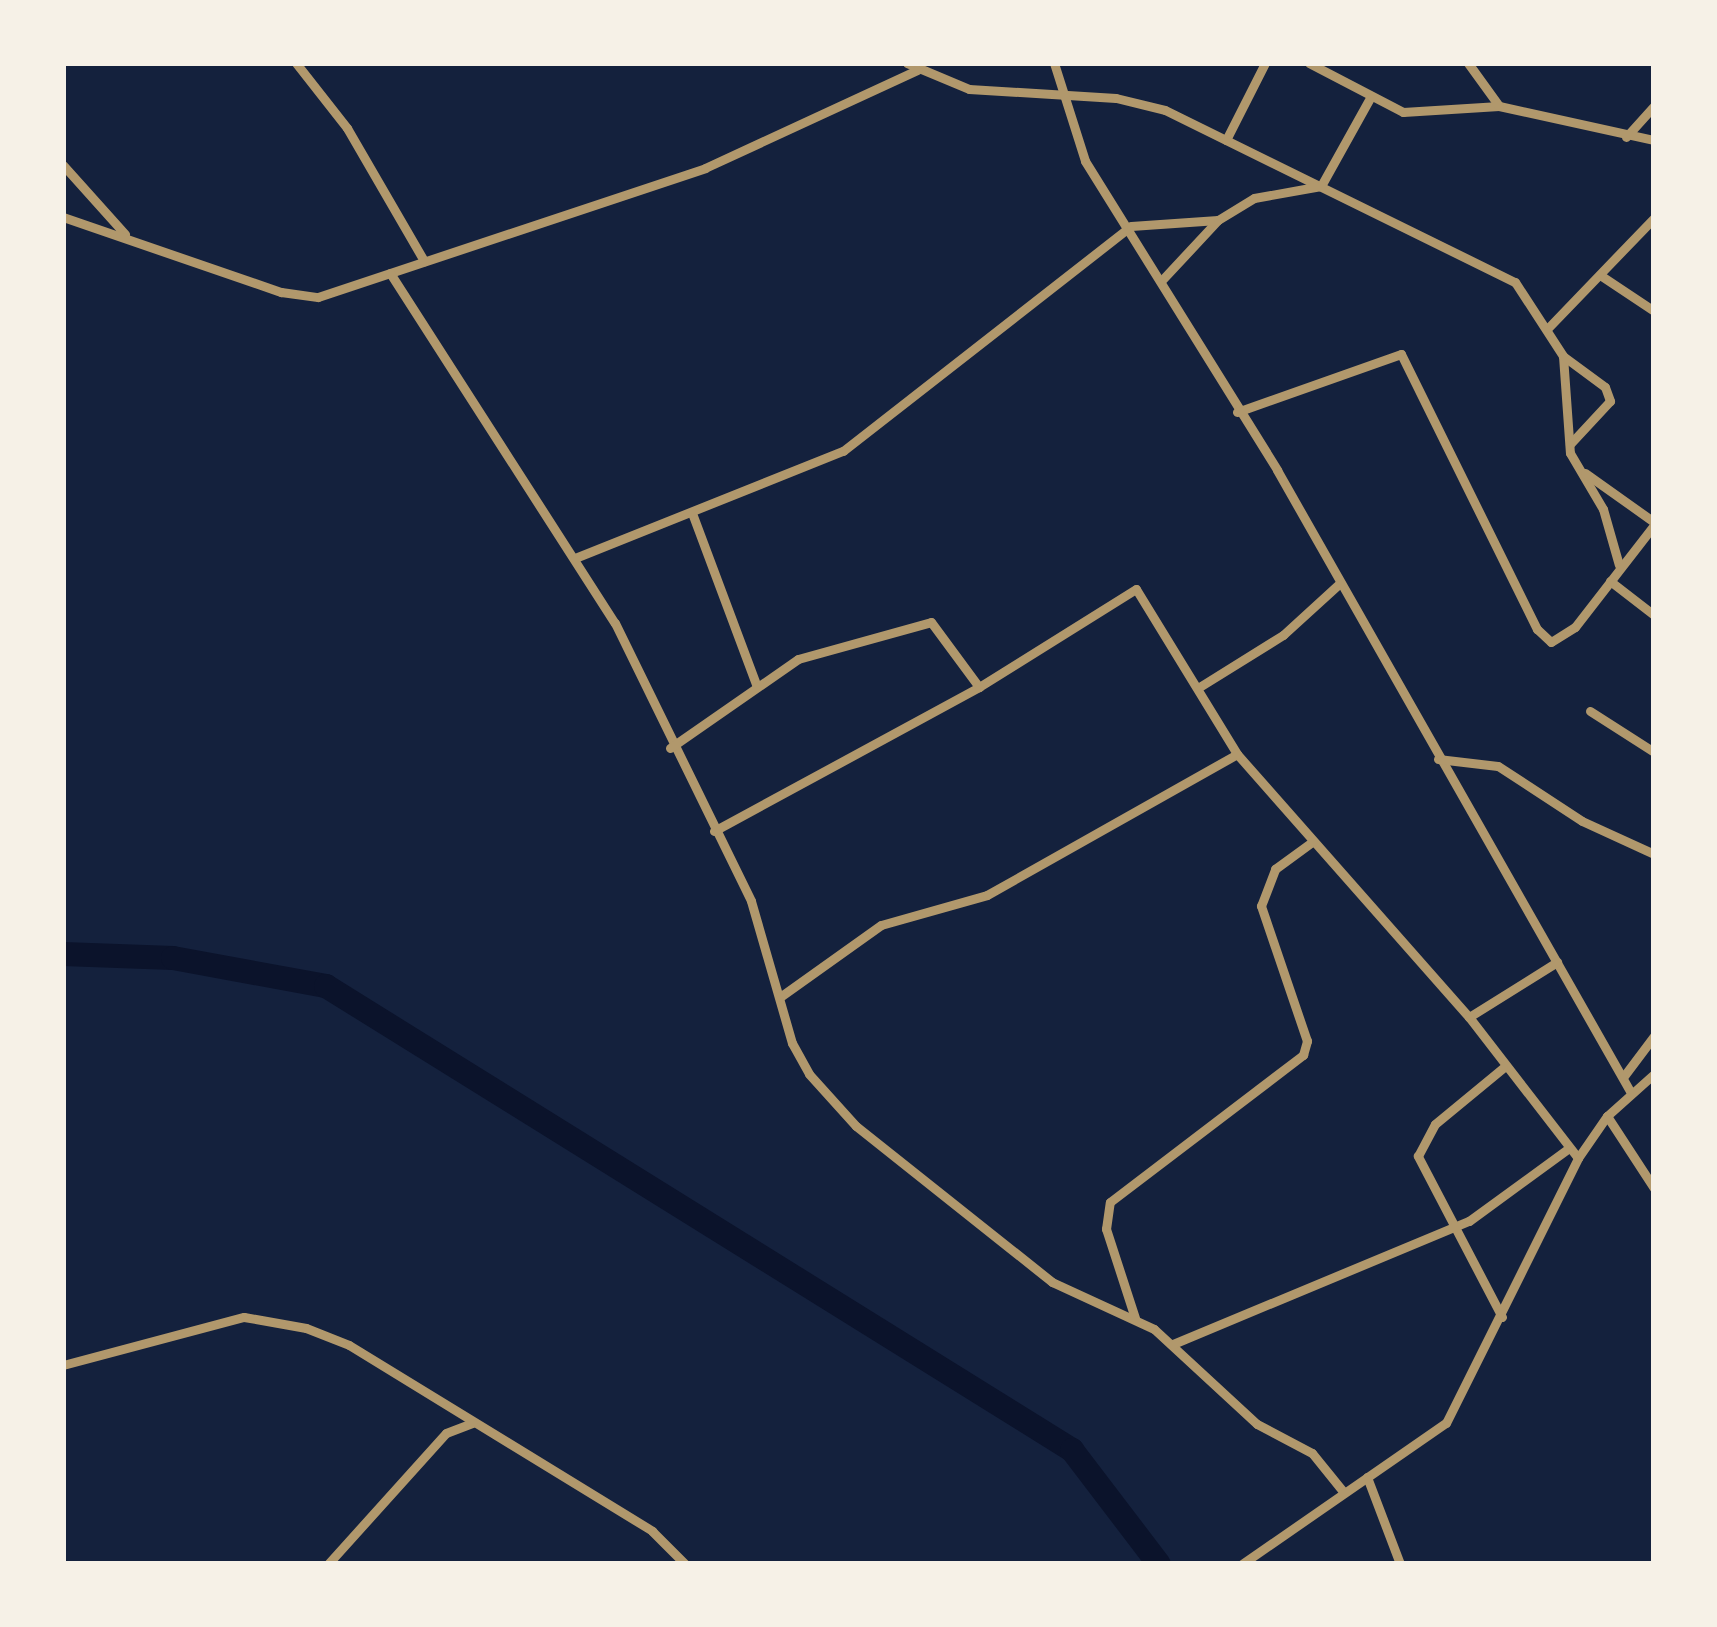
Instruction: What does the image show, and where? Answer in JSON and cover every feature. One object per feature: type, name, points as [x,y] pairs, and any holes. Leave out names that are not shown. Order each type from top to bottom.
[{"type":"street","points":[[296,63],[347,128],[424,261]]},
{"type":"street","points":[[1054,63],[1060,99],[1085,161],[1162,280],[1631,1093]]},
{"type":"street","points":[[1226,140],[1265,63]]},
{"type":"street","points":[[1309,63],[1370,98],[1427,114],[1499,106],[1654,140]]},
{"type":"street","points":[[1468,63],[1499,106]]},
{"type":"street","points":[[63,217],[124,234],[281,292],[318,297],[705,168],[912,66],[969,89],[1138,102],[1322,185],[1514,282],[1563,356],[1570,444],[1603,509],[1619,565]]},
{"type":"street","points":[[1322,185],[1370,98]]},
{"type":"street","points":[[1626,137],[1654,106]]},
{"type":"street","points":[[63,165],[124,234]]},
{"type":"street","points":[[1162,280],[1218,220],[1254,198],[1322,185]]},
{"type":"street","points":[[1548,328],[1654,218]]},
{"type":"street","points":[[575,558],[843,452],[1130,226],[1218,220]]},
{"type":"street","points":[[390,273],[615,623],[670,748],[751,901],[809,1074],[856,1126],[1052,1282],[1135,1318],[1173,1344],[1257,1424],[1312,1453],[1342,1490]]},
{"type":"street","points":[[1600,274],[1654,311]]},
{"type":"street","points":[[1238,412],[1401,354],[1543,637],[1563,640],[1654,524],[1580,470]]},
{"type":"street","points":[[1563,356],[1605,386],[1610,401],[1570,444]]},
{"type":"street","points":[[692,513],[755,684]]},
{"type":"street","points":[[1610,581],[1654,615]]},
{"type":"street","points":[[1201,686],[1283,635],[1340,584]]},
{"type":"street","points":[[714,831],[979,687],[1136,589],[1201,686],[1237,754],[1469,1017],[1503,1068],[1578,1159]]},
{"type":"street","points":[[670,748],[755,684],[814,654],[932,622],[979,687]]},
{"type":"street","points":[[1591,711],[1654,752]]},
{"type":"street","points":[[780,997],[881,925],[987,895],[1237,754]]},
{"type":"street","points":[[1438,759],[1498,766],[1582,821],[1654,854]]},
{"type":"street","points":[[1135,1318],[1106,1229],[1110,1202],[1304,1054],[1301,1022],[1261,906],[1275,869],[1312,842]]},
{"type":"street","points":[[1469,1017],[1557,962]]},
{"type":"street","points":[[1624,1076],[1654,1036]]},
{"type":"street","points":[[1502,1317],[1423,1173],[1423,1138],[1503,1068]]},
{"type":"street","points":[[1242,1564],[1342,1490],[1422,1447],[1446,1423],[1578,1159],[1607,1116],[1654,1074]]},
{"type":"street","points":[[1607,1116],[1654,1188]]},
{"type":"street","points":[[1173,1344],[1453,1228],[1502,1202],[1569,1148]]},
{"type":"street","points":[[63,1365],[244,1318],[271,1318],[350,1345],[652,1532],[685,1564]]},
{"type":"street","points":[[328,1564],[446,1433],[472,1423]]},
{"type":"street","points":[[1367,1477],[1400,1564]]},
{"type":"waterway","points":[[63,954],[173,958],[326,986],[1072,1450],[1159,1564]]}]
